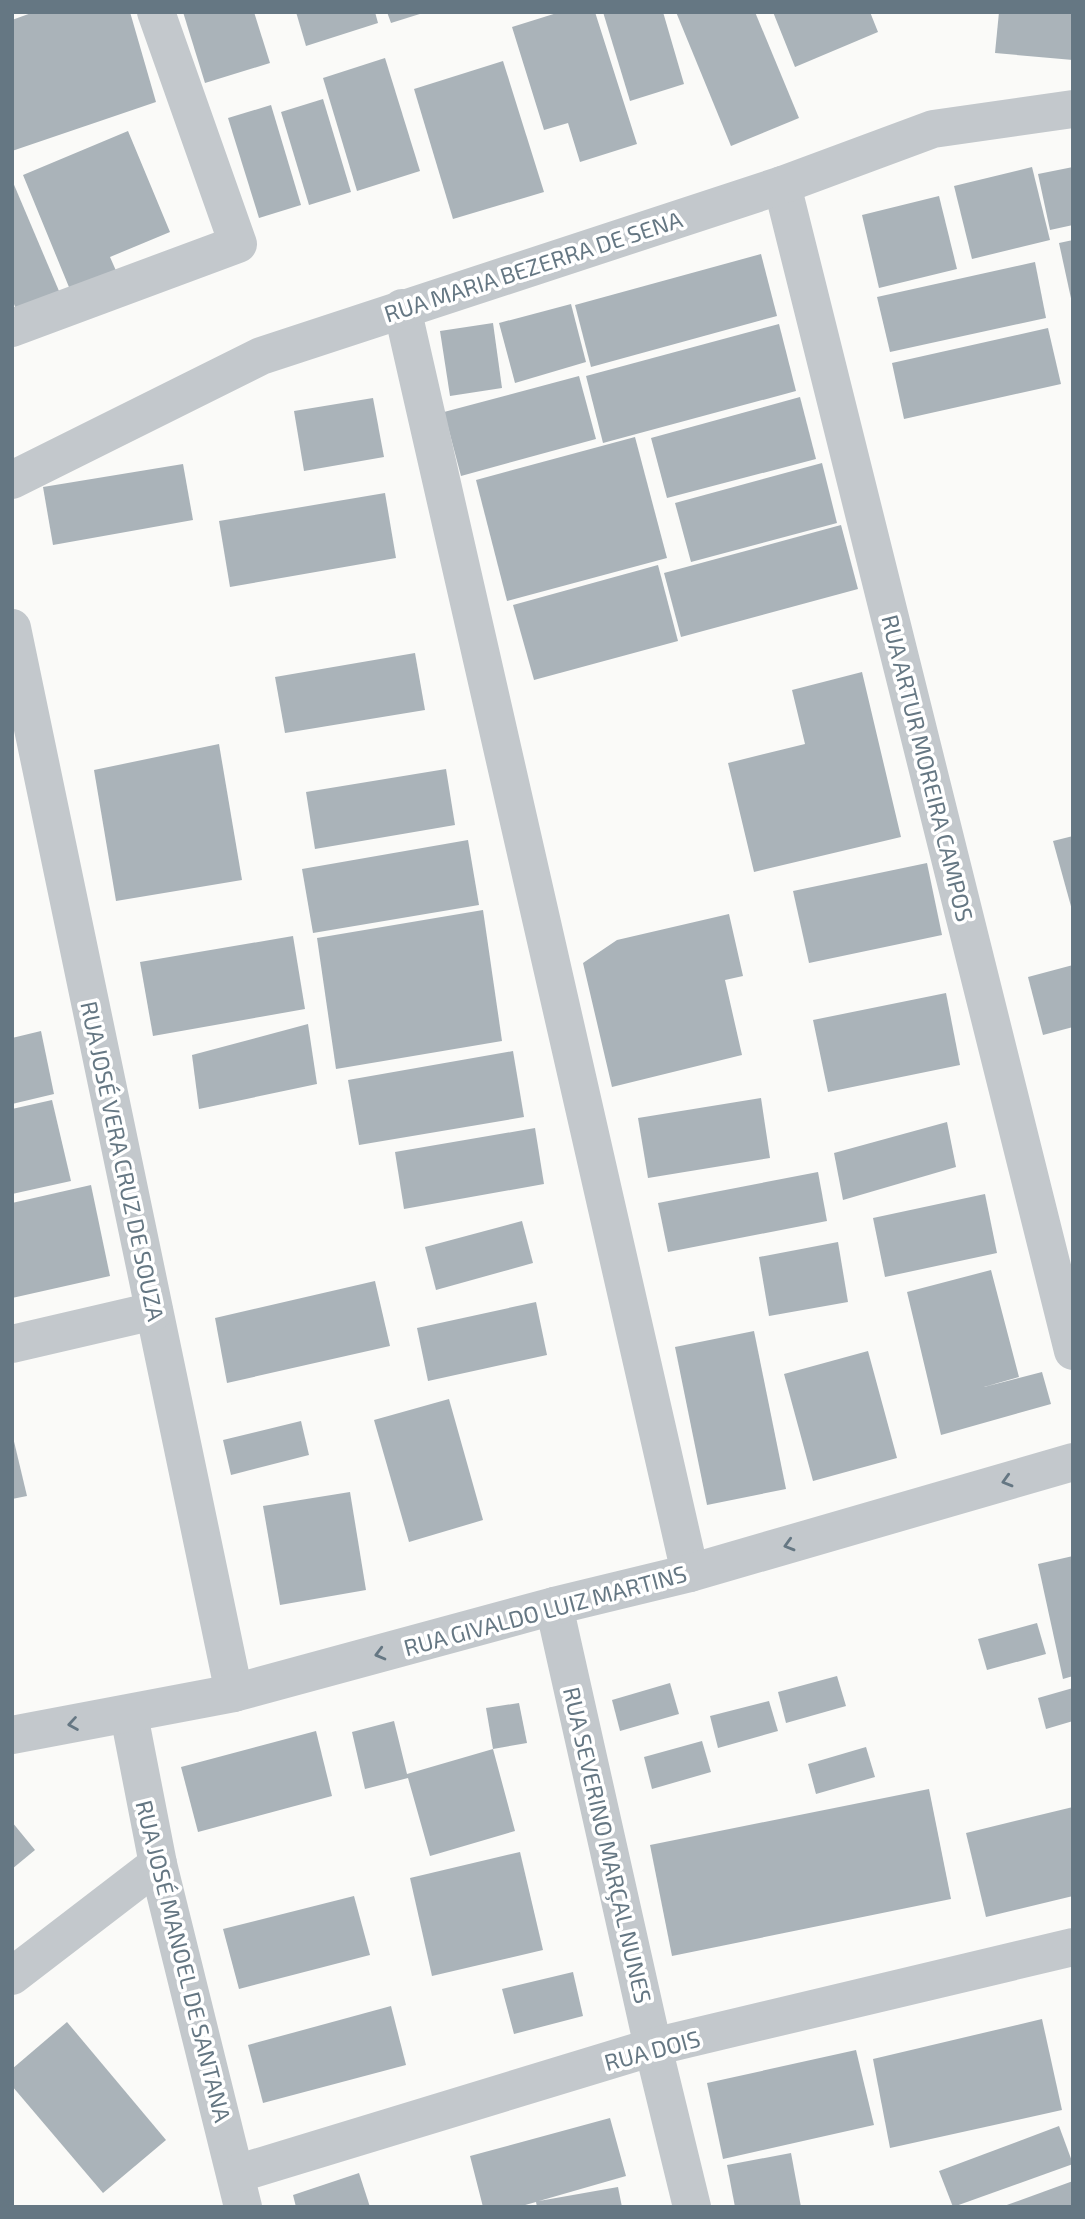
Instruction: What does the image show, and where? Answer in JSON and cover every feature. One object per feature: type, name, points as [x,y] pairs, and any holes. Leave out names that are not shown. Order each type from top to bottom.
[{"type":"street","points":[[12,328],[238,244],[156,12]]},
{"type":"street","name":"RUA MARIA BEZERRA DE SENA","points":[[12,480],[261,356],[782,185],[933,129],[1047,110],[1073,109]]},
{"type":"street","name":"RUA ARTUR MOREIRA CAMPOS","points":[[782,185],[1073,1351]]},
{"type":"street","points":[[402,308],[690,1573]]},
{"type":"street","name":"RUA JOSÉ VERA CRUZ DE SOUZA","points":[[12,628],[234,1693]]},
{"type":"street","points":[[12,1344],[154,1311]]},
{"type":"street","name":"RUA GIVALDO LUIZ MARTINS","points":[[14,1732],[128,1715],[234,1693],[554,1606],[690,1573],[1073,1462]]},
{"type":"street","name":"RUA SEVERINO MARÇAL NUNES","points":[[554,1606],[653,2047],[692,2207]]},
{"type":"street","name":"RUA JOSÉ MANOEL DE SANTANA","points":[[128,1715],[158,1864],[240,2190]]},
{"type":"street","points":[[12,1976],[158,1864]]},
{"type":"street","name":"RUA DOIS","points":[[240,2190],[653,2047],[1072,1951]]},
{"type":"building","points":[[34,12],[130,12],[156,102],[12,151],[12,20]]},
{"type":"building","points":[[183,12],[254,12],[270,63],[205,83]]},
{"type":"building","points":[[296,12],[375,12],[378,23],[306,46]]},
{"type":"building","points":[[387,12],[423,12],[423,13],[391,23]]},
{"type":"building","points":[[560,12],[595,12],[637,144],[580,162],[568,123],[544,130],[512,27]]},
{"type":"building","points":[[603,12],[663,12],[684,84],[630,101]]},
{"type":"building","points":[[676,12],[755,12],[799,118],[731,146]]},
{"type":"building","points":[[773,12],[870,12],[878,32],[795,67]]},
{"type":"building","points":[[999,12],[1073,12],[1073,60],[995,53]]},
{"type":"building","points":[[385,58],[420,171],[357,191],[323,78]]},
{"type":"building","points":[[503,61],[544,192],[453,219],[414,89]]},
{"type":"building","points":[[323,99],[351,192],[309,205],[281,112]]},
{"type":"building","points":[[271,105],[301,205],[259,218],[228,118]]},
{"type":"building","points":[[128,131],[170,232],[110,257],[117,273],[71,292],[23,175]]},
{"type":"building","points":[[1032,167],[1050,240],[972,259],[954,186]]},
{"type":"building","points":[[1073,167],[1073,225],[1050,230],[1038,174]]},
{"type":"building","points":[[12,180],[59,291],[16,309],[12,299]]},
{"type":"building","points":[[939,196],[957,269],[879,288],[862,215]]},
{"type":"building","points":[[1073,240],[1073,303],[1072,303],[1059,243]]},
{"type":"building","points":[[761,254],[777,316],[591,367],[575,305]]},
{"type":"building","points":[[1035,262],[1046,318],[890,352],[877,297]]},
{"type":"building","points":[[571,304],[586,362],[515,383],[499,323]]},
{"type":"building","points":[[493,323],[502,388],[450,396],[440,331]]},
{"type":"building","points":[[779,324],[796,391],[603,443],[586,376]]},
{"type":"building","points":[[1048,328],[1061,384],[904,419],[892,363]]},
{"type":"building","points":[[579,376],[596,439],[461,476],[444,412]]},
{"type":"building","points":[[800,397],[816,459],[667,498],[651,438]]},
{"type":"building","points":[[373,398],[384,457],[304,471],[294,411]]},
{"type":"building","points":[[635,437],[667,558],[507,601],[476,480]]},
{"type":"building","points":[[822,463],[837,523],[691,562],[675,503]]},
{"type":"building","points":[[183,464],[193,520],[53,545],[43,487]]},
{"type":"building","points":[[385,493],[396,558],[230,587],[219,521]]},
{"type":"building","points":[[841,525],[858,589],[681,637],[664,573]]},
{"type":"building","points":[[658,565],[678,641],[534,680],[513,605]]},
{"type":"building","points":[[415,653],[425,710],[285,733],[275,677]]},
{"type":"building","points":[[862,672],[901,837],[754,872],[728,763],[805,744],[792,690]]},
{"type":"building","points":[[219,744],[242,880],[116,901],[94,770]]},
{"type":"building","points":[[446,769],[455,825],[315,849],[306,792]]},
{"type":"building","points":[[1073,836],[1073,910],[1072,910],[1053,841]]},
{"type":"building","points":[[468,840],[479,905],[313,933],[302,869]]},
{"type":"building","points":[[927,863],[942,935],[809,963],[793,891]]},
{"type":"building","points":[[483,910],[502,1041],[336,1069],[317,938]]},
{"type":"building","points":[[729,914],[743,976],[725,980],[742,1055],[612,1087],[583,963],[617,940]]},
{"type":"building","points":[[293,936],[305,1009],[153,1036],[140,962]]},
{"type":"building","points":[[1073,965],[1073,1027],[1043,1035],[1028,977]]},
{"type":"building","points":[[946,993],[960,1065],[828,1092],[813,1020]]},
{"type":"building","points":[[308,1024],[317,1084],[199,1109],[192,1055]]},
{"type":"building","points":[[41,1031],[54,1094],[12,1104],[12,1038]]},
{"type":"building","points":[[513,1051],[524,1117],[359,1145],[348,1080]]},
{"type":"building","points":[[761,1098],[770,1158],[648,1178],[638,1118]]},
{"type":"building","points":[[52,1100],[71,1181],[12,1194],[12,1109]]},
{"type":"building","points":[[947,1122],[956,1167],[843,1200],[834,1153]]},
{"type":"building","points":[[535,1128],[544,1184],[404,1209],[395,1152]]},
{"type":"building","points":[[818,1172],[827,1221],[668,1252],[658,1203]]},
{"type":"building","points":[[91,1185],[110,1276],[12,1298],[12,1203]]},
{"type":"building","points":[[985,1194],[997,1253],[885,1277],[873,1218]]},
{"type":"building","points":[[522,1221],[533,1263],[436,1290],[425,1247]]},
{"type":"building","points":[[838,1242],[848,1302],[769,1316],[759,1257]]},
{"type":"building","points":[[991,1270],[1019,1377],[984,1387],[1042,1372],[1051,1404],[941,1435],[907,1292]]},
{"type":"building","points":[[375,1281],[390,1346],[227,1383],[215,1318]]},
{"type":"building","points":[[536,1302],[547,1355],[428,1381],[417,1328]]},
{"type":"building","points":[[754,1331],[786,1489],[707,1505],[675,1347]]},
{"type":"building","points":[[868,1351],[897,1458],[813,1481],[784,1374]]},
{"type":"building","points":[[449,1399],[483,1520],[409,1542],[374,1420]]},
{"type":"building","points":[[301,1421],[309,1455],[231,1475],[223,1440]]},
{"type":"building","points":[[12,1433],[27,1496],[12,1499]]},
{"type":"building","points":[[350,1492],[366,1590],[280,1605],[263,1506]]},
{"type":"building","points":[[1073,1556],[1073,1676],[1063,1679],[1038,1564]]},
{"type":"building","points":[[1037,1623],[1046,1654],[987,1670],[978,1639]]},
{"type":"building","points":[[837,1676],[846,1706],[786,1723],[778,1692]]},
{"type":"building","points":[[670,1683],[679,1714],[620,1731],[612,1700]]},
{"type":"building","points":[[1073,1688],[1073,1721],[1046,1729],[1038,1698]]},
{"type":"building","points":[[769,1701],[778,1731],[718,1748],[710,1716]]},
{"type":"building","points":[[519,1703],[527,1743],[493,1749],[486,1708]]},
{"type":"building","points":[[394,1721],[407,1774],[493,1749],[515,1831],[430,1856],[408,1778],[365,1789],[352,1732]]},
{"type":"building","points":[[316,1731],[332,1796],[198,1832],[181,1767]]},
{"type":"building","points":[[702,1741],[711,1772],[652,1789],[644,1757]]},
{"type":"building","points":[[866,1747],[875,1777],[816,1794],[808,1764]]},
{"type":"building","points":[[929,1789],[951,1899],[672,1956],[650,1845]]},
{"type":"building","points":[[1073,1807],[1073,1896],[986,1917],[966,1833]]},
{"type":"building","points":[[12,1822],[35,1850],[12,1869]]},
{"type":"building","points":[[520,1852],[543,1950],[432,1976],[410,1878]]},
{"type":"building","points":[[354,1896],[370,1955],[239,1989],[223,1929]]},
{"type":"building","points":[[573,1972],[583,2016],[514,2034],[502,1989]]},
{"type":"building","points":[[391,2006],[406,2065],[263,2103],[248,2045]]},
{"type":"building","points":[[1042,2019],[1062,2110],[890,2148],[873,2059]]},
{"type":"building","points":[[67,2022],[166,2140],[103,2193],[12,2086],[12,2069]]},
{"type":"building","points":[[856,2050],[874,2125],[723,2159],[707,2083]]},
{"type":"building","points":[[610,2118],[626,2176],[539,2201],[618,2187],[622,2207],[537,2207],[536,2202],[518,2207],[483,2207],[470,2156]]},
{"type":"building","points":[[1059,2126],[1073,2164],[953,2207],[939,2171]]},
{"type":"building","points":[[791,2153],[801,2207],[735,2207],[727,2165]]},
{"type":"building","points":[[359,2173],[370,2207],[296,2207],[293,2195]]},
{"type":"building","points":[[1073,2181],[1073,2207],[1004,2207],[1004,2206]]}]
